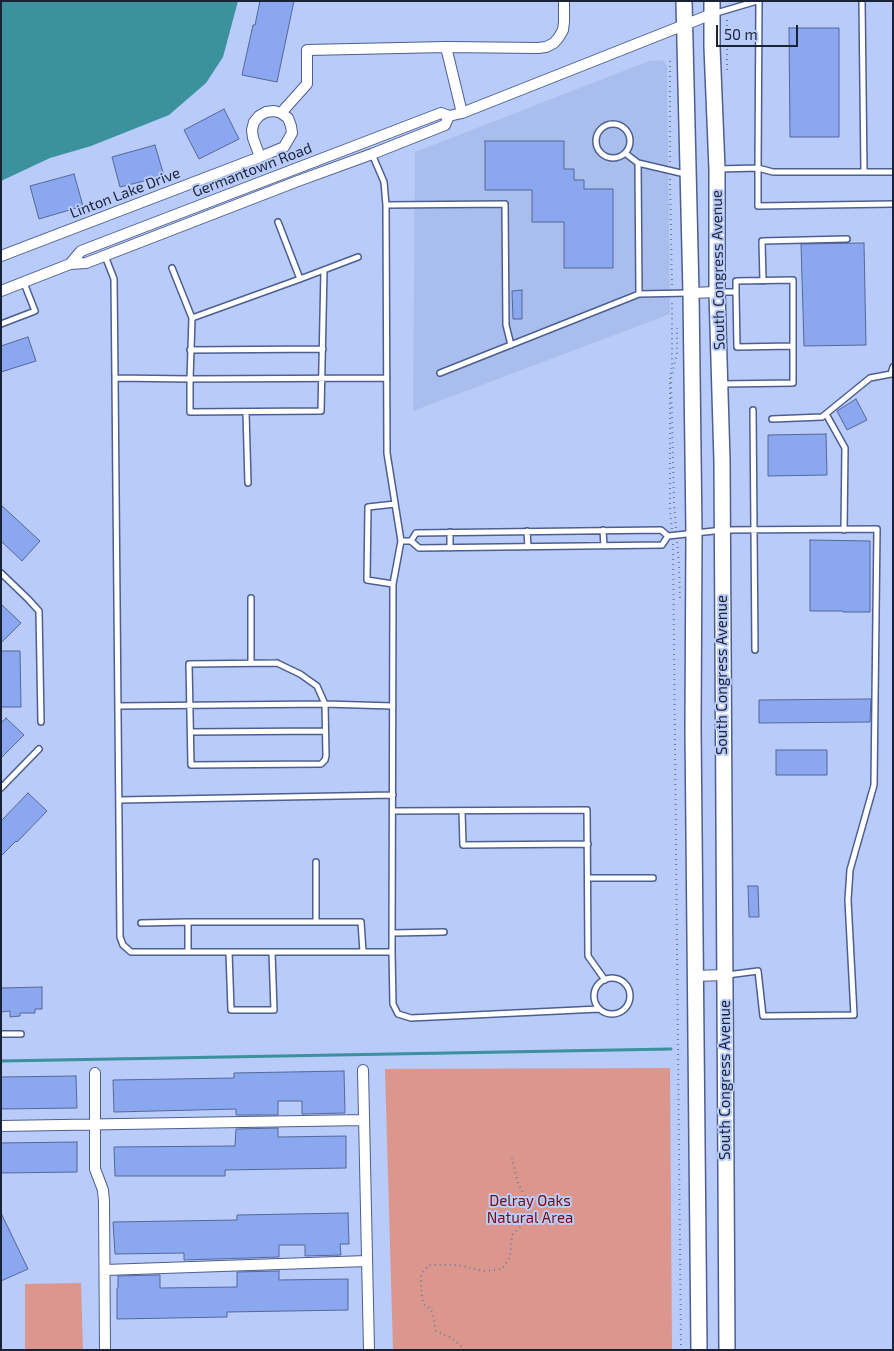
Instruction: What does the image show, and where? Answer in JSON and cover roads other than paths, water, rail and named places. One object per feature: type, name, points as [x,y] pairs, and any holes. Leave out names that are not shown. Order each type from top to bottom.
[{"type":"main road","name":"South Congress Avenue","points":[[684,1],[691,293],[694,534],[695,976],[699,1350]]},
{"type":"main road","name":"South Congress Avenue","points":[[712,7],[717,169],[717,292],[722,530],[727,1350]]},
{"type":"street","points":[[260,157],[253,138],[254,122],[266,112],[274,111],[281,113],[307,84],[307,50],[546,47],[560,37],[563,30],[564,1]]},
{"type":"street","name":"Germantown Road","points":[[70,264],[81,251],[441,113],[449,116],[462,113],[684,25],[712,7]]},
{"type":"street","points":[[446,47],[462,113]]},
{"type":"street","name":"Linton Lake Drive","points":[[1,256],[284,147],[292,133],[288,118],[281,113]]},
{"type":"street","name":"Germantown Road","points":[[1,291],[70,264],[86,263],[106,256],[372,154],[445,125],[449,116]]},
{"type":"street","points":[[372,154],[369,148],[371,145],[412,128],[414,123]]},
{"type":"street","points":[[106,256],[106,249],[111,245],[203,208],[204,204]]},
{"type":"street","points":[[691,293],[717,292]]},
{"type":"street","points":[[695,976],[724,975]]},
{"type":"street","points":[[363,1070],[369,1350]]},
{"type":"street","points":[[95,1073],[95,1169],[103,1190],[104,1202],[105,1350]]},
{"type":"street","points":[[1,1126],[364,1120]]},
{"type":"street","points":[[105,1270],[367,1262]]},
{"type":"lane","points":[[712,7],[727,10],[758,1],[758,206],[893,204]]},
{"type":"lane","points":[[862,1],[864,172]]},
{"type":"lane","points":[[616,124],[625,128],[630,138],[630,143],[625,153],[616,158],[610,158],[600,153],[596,144],[596,138],[600,128],[616,124]]},
{"type":"lane","points":[[625,153],[638,163],[688,174]]},
{"type":"lane","points":[[372,154],[384,182],[386,205],[387,453],[401,541],[393,584],[393,1004],[398,1014],[411,1018],[599,1009]]},
{"type":"lane","points":[[638,163],[639,294]]},
{"type":"lane","points":[[717,169],[758,168],[773,172],[893,172]]},
{"type":"lane","points":[[386,205],[505,204],[506,325],[511,345]]},
{"type":"lane","points":[[278,222],[300,279]]},
{"type":"lane","points":[[763,281],[762,241],[847,239]]},
{"type":"lane","points":[[106,256],[114,279],[120,936],[123,945],[131,952],[392,952]]},
{"type":"lane","points":[[192,318],[358,257]]},
{"type":"lane","points":[[172,268],[192,318],[190,412],[321,412],[324,270]]},
{"type":"lane","points":[[720,384],[793,383],[793,346],[793,280],[736,281],[737,347],[793,346]]},
{"type":"lane","points":[[1,324],[35,311],[24,282]]},
{"type":"lane","points":[[717,292],[736,292]]},
{"type":"lane","points":[[440,373],[639,294],[691,293]]},
{"type":"lane","points":[[190,350],[323,349]]},
{"type":"lane","points":[[772,419],[822,417],[870,378],[891,374],[893,367]]},
{"type":"lane","points":[[115,378],[387,378]]},
{"type":"lane","points":[[753,410],[755,650]]},
{"type":"lane","points":[[246,412],[248,483]]},
{"type":"lane","points":[[826,414],[845,448],[844,530]]},
{"type":"lane","points":[[393,584],[367,580],[368,506],[395,504]]},
{"type":"lane","points":[[410,541],[416,533],[450,532],[661,530],[672,536],[722,530],[877,529],[874,785],[850,870],[848,900],[854,1015],[763,1016],[758,971],[724,975]]},
{"type":"lane","points":[[604,530],[604,546]]},
{"type":"lane","points":[[527,531],[528,547]]},
{"type":"lane","points":[[450,532],[450,548]]},
{"type":"lane","points":[[401,541],[410,541],[420,548],[662,545],[672,536]]},
{"type":"lane","points":[[1,573],[39,612],[41,722]]},
{"type":"lane","points":[[251,598],[251,663]]},
{"type":"lane","points":[[251,663],[277,663],[300,674],[317,686],[325,704],[326,756],[321,764],[191,765],[189,664],[251,663]]},
{"type":"lane","points":[[118,706],[190,704],[393,706]]},
{"type":"lane","points":[[191,732],[326,731]]},
{"type":"lane","points":[[1,788],[39,749]]},
{"type":"lane","points":[[119,800],[393,795]]},
{"type":"lane","points":[[462,810],[463,845],[588,844]]},
{"type":"lane","points":[[393,811],[587,810],[588,956],[605,980]]},
{"type":"lane","points":[[316,862],[316,922]]},
{"type":"lane","points":[[588,878],[653,878]]},
{"type":"lane","points":[[188,922],[188,952]]},
{"type":"lane","points":[[141,923],[361,922],[363,952]]},
{"type":"lane","points":[[392,932],[444,932]]},
{"type":"lane","points":[[230,952],[231,1010],[274,1010],[272,952]]},
{"type":"lane","points":[[616,979],[626,984],[629,989],[630,1001],[627,1007],[616,1014],[604,1012],[596,1004],[594,993],[600,983],[605,980],[616,979]]},
{"type":"lane","points":[[1,1034],[21,1034]]},
{"type":"waterway","points":[[1,1061],[671,1049]]},
{"type":"park label","name":"Delray Oaks Natural Area","points":[[530,1210]]}]
